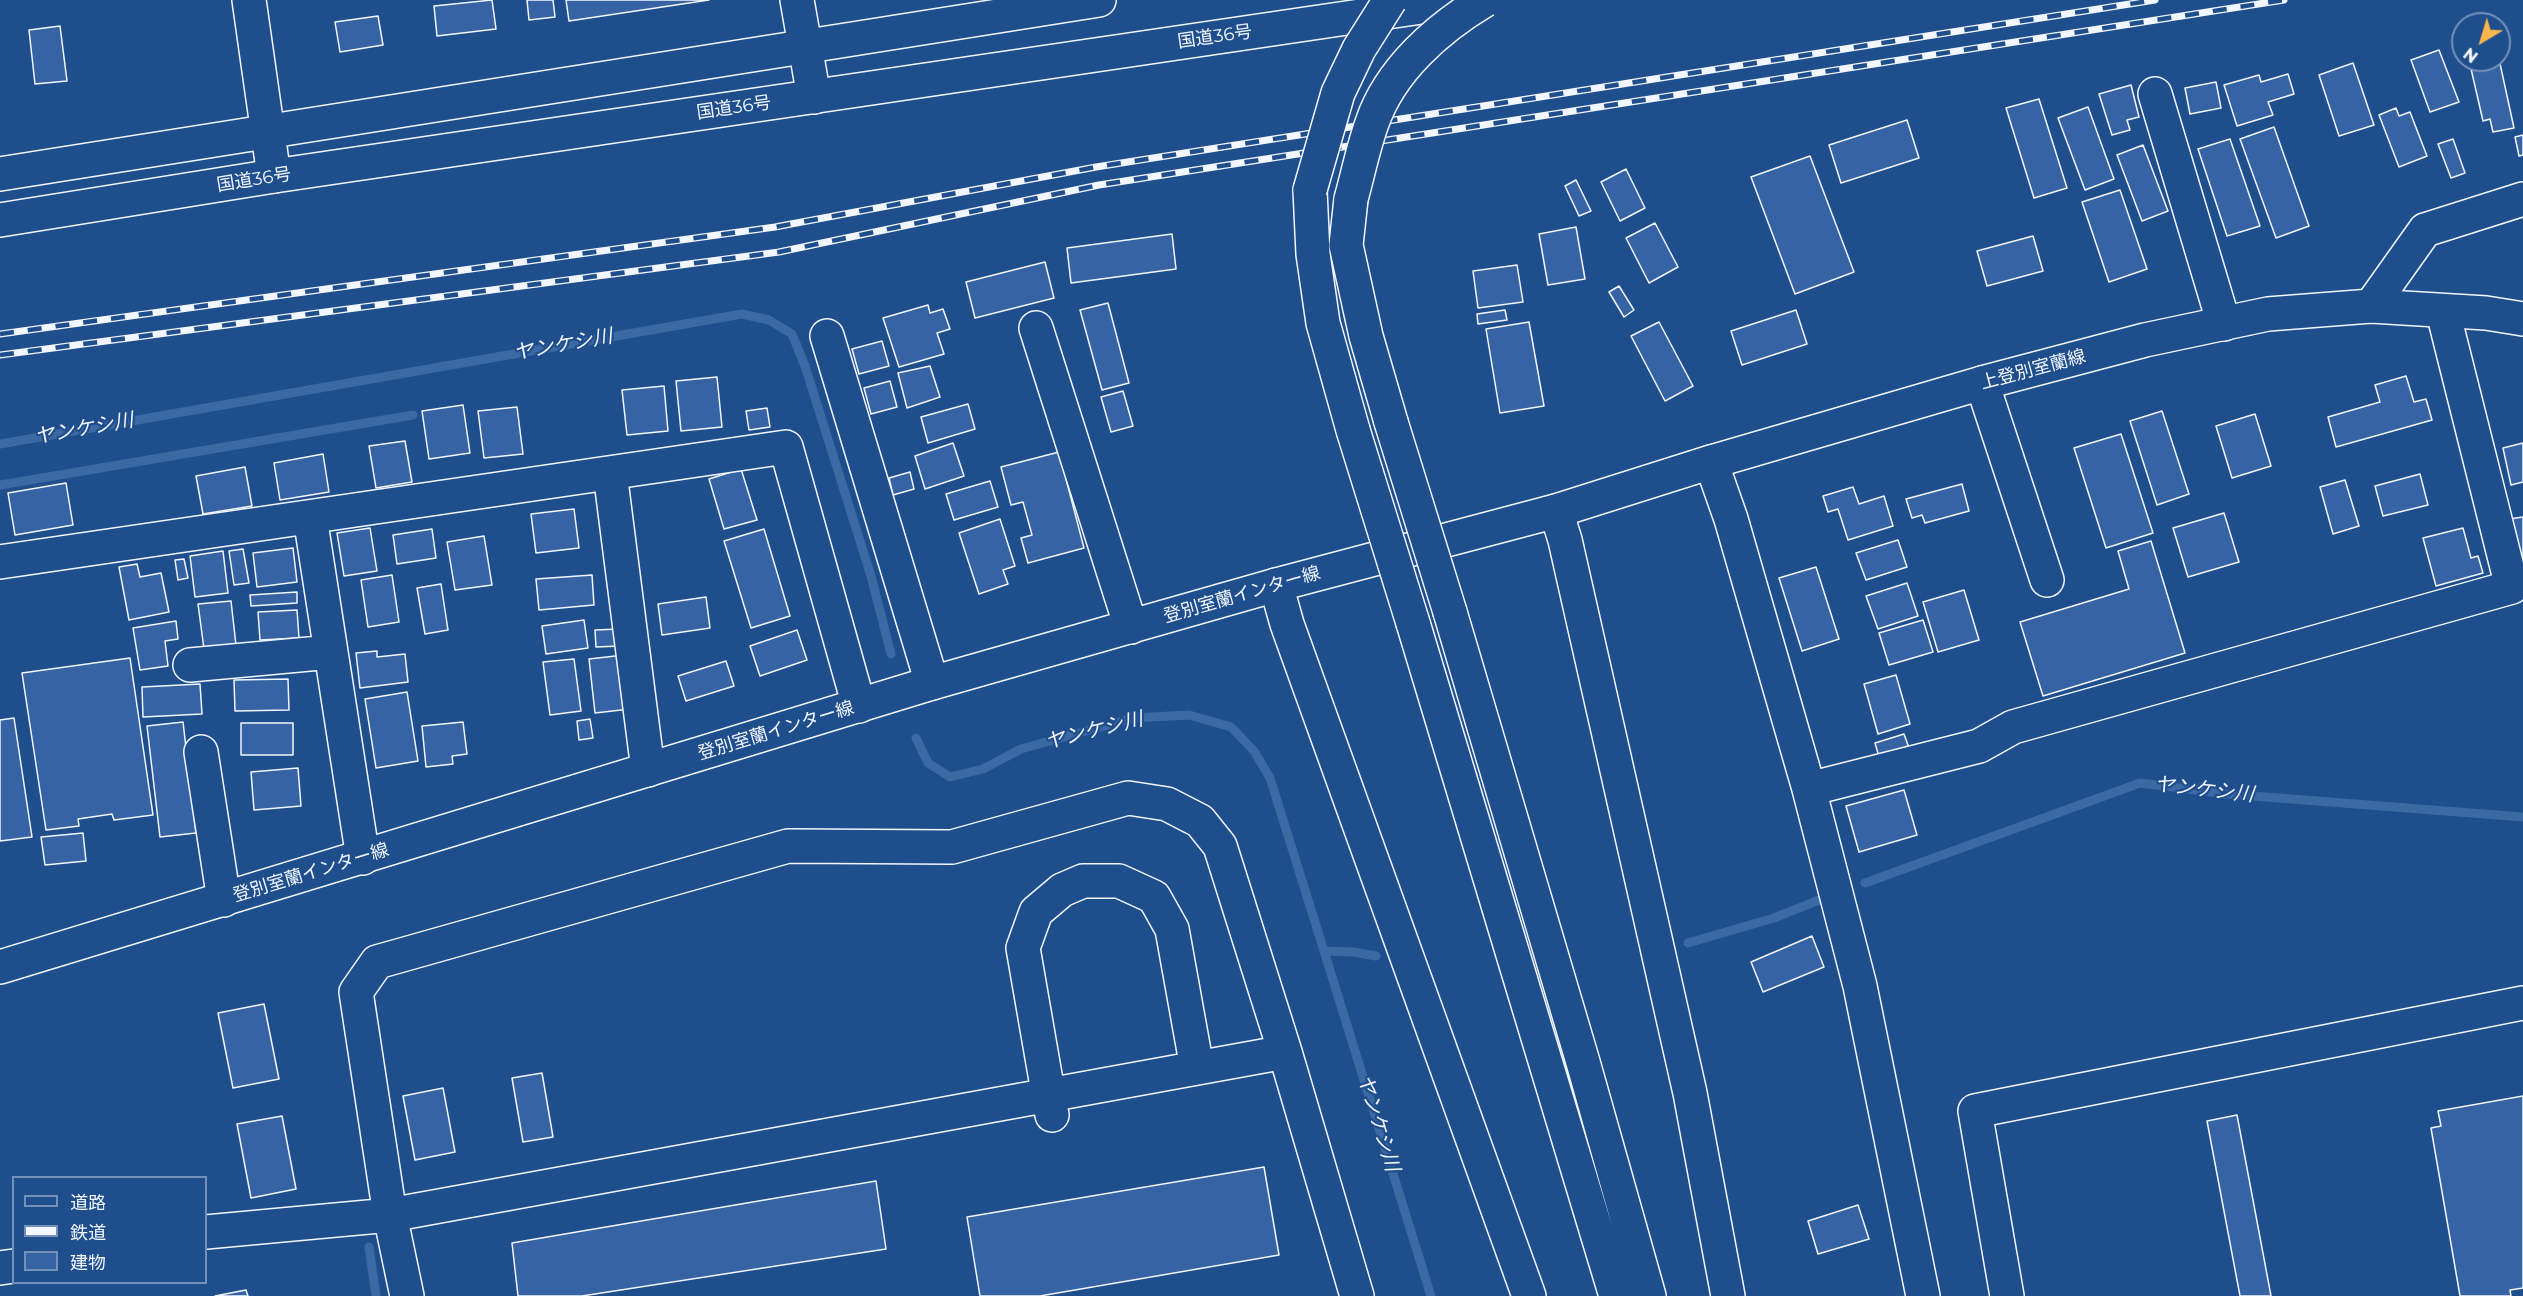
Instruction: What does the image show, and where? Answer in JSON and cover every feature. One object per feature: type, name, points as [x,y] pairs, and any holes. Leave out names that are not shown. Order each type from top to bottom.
[{"type":"main road","points":[[249,0],[274,176]]},
{"type":"main road","points":[[796,0],[814,97]]},
{"type":"main road","points":[[0,174],[1099,0]]},
{"type":"main road","points":[[1390,0],[1359,49],[1338,93],[1310,190],[1312,254],[1323,323],[1353,430],[1616,1296]]},
{"type":"main road","name":"国道36号","points":[[0,220],[274,176],[1469,0]]},
{"type":"main road","points":[[1485,0],[1455,18],[1413,57],[1390,88],[1372,122],[1351,199],[1346,245],[1366,336],[1583,1062],[1649,1296]]},
{"type":"main road","points":[[2155,94],[2224,324]]},
{"type":"main road","points":[[2371,306],[2425,230],[2523,199]]},
{"type":"main road","name":"上登別室蘭線","points":[[1556,511],[1711,462],[1982,383],[2145,340],[2268,314],[2371,306],[2486,313],[2523,319]]},
{"type":"main road","points":[[1809,789],[1979,746],[2013,727],[2512,586],[2443,312]]},
{"type":"main road","points":[[1036,328],[1131,627]]},
{"type":"main road","points":[[827,336],[932,683]]},
{"type":"main road","points":[[1982,383],[2047,580]]},
{"type":"main road","points":[[0,562],[786,447],[859,706]]},
{"type":"main road","points":[[1711,462],[1731,519],[1809,789],[1860,986],[1923,1296]]},
{"type":"main road","points":[[610,473],[648,770]]},
{"type":"main road","points":[[1556,511],[1565,540],[1690,1093],[1728,1296]]},
{"type":"main road","name":"登別室蘭インター線","points":[[0,967],[932,683],[1276,585],[1556,511]]},
{"type":"main road","points":[[310,517],[363,858]]},
{"type":"main road","points":[[1276,585],[1287,624],[1529,1296]]},
{"type":"main road","points":[[190,665],[331,652]]},
{"type":"main road","points":[[201,752],[224,900]]},
{"type":"main road","points":[[407,1296],[390,1215],[356,992],[377,962],[788,846],[952,847],[1128,798],[1167,804],[1200,821],[1220,846],[1286,1052],[1357,1296]]},
{"type":"main road","points":[[1050,1106],[1023,948],[1036,912],[1062,890],[1083,881],[1119,881],[1154,897],[1172,929],[1197,1068]]},
{"type":"main road","points":[[2007,1296],[1975,1112],[2523,1003]]},
{"type":"main road","points":[[207,1232],[390,1215],[1050,1106],[1197,1068],[1286,1052]]},
{"type":"building","points":[[492,0],[496,29],[437,36],[434,6]]},
{"type":"building","points":[[527,0],[553,0],[555,17],[529,20]]},
{"type":"building","points":[[566,0],[709,0],[569,21]]},
{"type":"building","points":[[378,16],[383,45],[340,52],[335,22]]},
{"type":"building","points":[[60,26],[67,81],[35,84],[29,30]]},
{"type":"building","points":[[2439,50],[2459,102],[2430,112],[2411,60]]},
{"type":"building","points":[[2353,63],[2374,125],[2339,136],[2319,75]]},
{"type":"building","points":[[2472,72],[2502,72],[2514,128],[2493,132],[2490,119],[2483,121]]},
{"type":"building","points":[[2288,74],[2294,94],[2268,102],[2273,115],[2237,126],[2224,85],[2259,75],[2261,82]]},
{"type":"building","points":[[2216,82],[2221,108],[2190,114],[2185,88]]},
{"type":"building","points":[[2131,85],[2139,117],[2127,120],[2130,130],[2112,135],[2099,94]]},
{"type":"building","points":[[2039,99],[2067,188],[2034,198],[2006,108]]},
{"type":"building","points":[[2088,107],[2114,179],[2085,190],[2058,118]]},
{"type":"building","points":[[2396,108],[2399,116],[2410,112],[2427,156],[2399,167],[2379,115]]},
{"type":"building","points":[[1907,120],[1919,158],[1841,183],[1829,145]]},
{"type":"building","points":[[2274,127],[2309,226],[2276,238],[2240,139]]},
{"type":"building","points":[[2523,135],[2523,155],[2519,156],[2515,137]]},
{"type":"building","points":[[2230,139],[2260,226],[2227,236],[2198,149]]},
{"type":"building","points":[[2453,139],[2465,173],[2451,178],[2438,144]]},
{"type":"building","points":[[2143,145],[2168,211],[2142,221],[2117,155]]},
{"type":"building","points":[[1810,156],[1854,272],[1795,294],[1751,177]]},
{"type":"building","points":[[1626,169],[1645,208],[1620,221],[1601,182]]},
{"type":"building","points":[[1576,180],[1591,211],[1579,216],[1565,186]]},
{"type":"building","points":[[2120,190],[2147,269],[2109,282],[2082,202]]},
{"type":"building","points":[[1655,223],[1678,267],[1649,283],[1626,238]]},
{"type":"building","points":[[1576,227],[1585,279],[1548,285],[1539,234]]},
{"type":"building","points":[[1172,234],[1176,269],[1071,283],[1067,248]]},
{"type":"building","points":[[2033,236],[2043,271],[1987,286],[1977,251]]},
{"type":"building","points":[[1045,262],[1054,298],[975,318],[966,282]]},
{"type":"building","points":[[1517,265],[1523,302],[1478,308],[1473,271]]},
{"type":"building","points":[[1619,286],[1634,310],[1624,317],[1609,292]]},
{"type":"building","points":[[1108,303],[1129,383],[1102,390],[1080,310]]},
{"type":"building","points":[[928,305],[930,313],[943,309],[950,329],[937,333],[944,354],[899,367],[883,318]]},
{"type":"building","points":[[1505,310],[1507,320],[1478,324],[1477,314]]},
{"type":"building","points":[[1796,310],[1807,344],[1742,365],[1731,331]]},
{"type":"building","points":[[1529,322],[1544,406],[1500,413],[1486,329]]},
{"type":"building","points":[[1659,322],[1693,386],[1665,401],[1631,336]]},
{"type":"building","points":[[882,341],[889,366],[859,374],[852,349]]},
{"type":"building","points":[[930,366],[940,397],[907,408],[898,373]]},
{"type":"building","points":[[2406,376],[2414,402],[2426,399],[2432,420],[2336,447],[2328,417],[2380,402],[2375,385]]},
{"type":"building","points":[[717,377],[722,427],[681,431],[676,381]]},
{"type":"building","points":[[890,381],[897,407],[871,414],[864,388]]},
{"type":"building","points":[[664,386],[668,431],[627,435],[622,390]]},
{"type":"building","points":[[1123,391],[1133,426],[1111,432],[1101,397]]},
{"type":"building","points":[[968,404],[975,429],[928,443],[921,417]]},
{"type":"building","points":[[463,405],[470,453],[429,459],[422,411]]},
{"type":"building","points":[[517,407],[523,454],[484,458],[478,411]]},
{"type":"building","points":[[767,408],[770,427],[749,430],[746,411]]},
{"type":"building","points":[[2162,411],[2189,494],[2157,505],[2130,421]]},
{"type":"building","points":[[2255,414],[2271,466],[2232,478],[2216,426]]},
{"type":"building","points":[[2121,434],[2153,533],[2106,548],[2074,448]]},
{"type":"building","points":[[405,441],[412,482],[376,488],[369,446]]},
{"type":"building","points":[[953,443],[964,476],[925,489],[915,456]]},
{"type":"building","points":[[2523,443],[2523,482],[2511,485],[2503,448]]},
{"type":"building","points":[[1059,452],[1084,548],[1028,563],[1021,538],[1032,535],[1023,502],[1011,505],[1001,467]]},
{"type":"building","points":[[323,454],[329,492],[280,500],[274,463]]},
{"type":"building","points":[[245,467],[252,506],[203,514],[196,476]]},
{"type":"building","points":[[741,469],[757,520],[724,529],[709,479]]},
{"type":"building","points":[[910,472],[914,489],[893,495],[889,478]]},
{"type":"building","points":[[2420,474],[2428,505],[2383,516],[2375,486]]},
{"type":"building","points":[[2345,480],[2359,526],[2333,534],[2320,487]]},
{"type":"building","points":[[990,481],[998,507],[954,520],[946,494]]},
{"type":"building","points":[[66,483],[73,525],[15,535],[8,493]]},
{"type":"building","points":[[1962,484],[1969,511],[1925,523],[1922,515],[1912,518],[1906,499]]},
{"type":"building","points":[[1853,487],[1859,504],[1884,496],[1893,526],[1848,540],[1838,509],[1828,512],[1823,496]]},
{"type":"building","points":[[574,509],[579,548],[536,553],[531,514]]},
{"type":"building","points":[[2224,513],[2239,562],[2188,577],[2173,528]]},
{"type":"building","points":[[2523,517],[2523,567],[2509,519]]},
{"type":"building","points":[[1000,519],[1015,566],[1003,570],[1008,584],[979,594],[959,533]]},
{"type":"building","points":[[370,528],[377,571],[344,576],[337,533]]},
{"type":"building","points":[[2463,528],[2471,558],[2478,556],[2483,573],[2436,586],[2423,538]]},
{"type":"building","points":[[432,529],[436,558],[397,564],[393,535]]},
{"type":"building","points":[[764,529],[790,616],[751,628],[724,541]]},
{"type":"building","points":[[484,536],[492,585],[455,590],[447,542]]},
{"type":"building","points":[[1898,540],[1907,567],[1866,580],[1856,553]]},
{"type":"building","points":[[2151,541],[2185,653],[2043,696],[2020,622],[2129,589],[2118,551]]},
{"type":"building","points":[[293,548],[297,582],[257,587],[253,553]]},
{"type":"building","points":[[243,549],[249,583],[234,585],[229,551]]},
{"type":"building","points":[[223,551],[228,593],[195,597],[190,556]]},
{"type":"building","points":[[184,559],[188,578],[178,580],[175,560]]},
{"type":"building","points":[[137,564],[140,577],[161,573],[169,612],[129,620],[119,567]]},
{"type":"building","points":[[1816,567],[1839,639],[1802,651],[1779,578]]},
{"type":"building","points":[[392,575],[399,622],[368,627],[361,580]]},
{"type":"building","points":[[592,575],[594,605],[539,610],[536,579]]},
{"type":"building","points":[[1907,583],[1918,616],[1878,629],[1866,596]]},
{"type":"building","points":[[441,584],[448,630],[425,634],[417,588]]},
{"type":"building","points":[[1964,590],[1979,640],[1938,652],[1923,602]]},
{"type":"building","points":[[297,592],[297,603],[251,606],[250,595]]},
{"type":"building","points":[[706,597],[710,628],[662,635],[658,604]]},
{"type":"building","points":[[231,601],[236,645],[204,649],[198,604]]},
{"type":"building","points":[[297,610],[299,638],[260,640],[258,612]]},
{"type":"building","points":[[584,620],[588,648],[546,654],[542,626]]},
{"type":"building","points":[[1923,620],[1933,652],[1889,665],[1879,633]]},
{"type":"building","points":[[176,621],[178,639],[165,641],[168,666],[140,670],[133,628]]},
{"type":"building","points":[[619,629],[620,646],[596,647],[595,630]]},
{"type":"building","points":[[797,630],[807,660],[760,676],[750,646]]},
{"type":"building","points":[[377,651],[377,657],[405,654],[408,682],[360,688],[356,653]]},
{"type":"building","points":[[624,655],[630,709],[595,713],[589,659]]},
{"type":"building","points":[[130,658],[153,815],[114,820],[112,814],[78,819],[79,826],[46,830],[22,673]]},
{"type":"building","points":[[574,659],[581,711],[550,715],[543,662]]},
{"type":"building","points":[[726,661],[734,686],[686,701],[678,676]]},
{"type":"building","points":[[1896,675],[1910,724],[1878,734],[1864,684]]},
{"type":"building","points":[[288,679],[289,710],[235,711],[234,680]]},
{"type":"building","points":[[200,684],[202,714],[143,717],[142,687]]},
{"type":"building","points":[[407,692],[418,761],[376,768],[365,699]]},
{"type":"building","points":[[14,718],[32,837],[0,841],[0,720]]},
{"type":"building","points":[[590,719],[593,738],[579,740],[577,721]]},
{"type":"building","points":[[183,722],[196,833],[160,837],[147,726]]},
{"type":"building","points":[[463,722],[467,754],[452,756],[453,764],[426,767],[422,726]]},
{"type":"building","points":[[241,723],[293,723],[293,755],[241,755]]},
{"type":"building","points":[[1904,734],[1909,748],[1879,757],[1875,743]]},
{"type":"building","points":[[298,768],[301,806],[254,810],[251,772]]},
{"type":"building","points":[[1904,790],[1917,835],[1859,852],[1846,806]]},
{"type":"building","points":[[83,833],[86,861],[45,865],[41,837]]},
{"type":"building","points":[[1812,936],[1824,967],[1763,992],[1751,962]]},
{"type":"building","points":[[264,1004],[279,1079],[233,1088],[218,1013]]},
{"type":"building","points":[[542,1073],[553,1137],[523,1142],[512,1078]]},
{"type":"building","points":[[443,1088],[455,1152],[415,1160],[403,1096]]},
{"type":"building","points":[[2523,1096],[2523,1288],[2510,1290],[2511,1296],[2460,1296],[2431,1128],[2441,1126],[2438,1111]]},
{"type":"building","points":[[2237,1115],[2271,1296],[2240,1296],[2207,1121]]},
{"type":"building","points":[[282,1116],[296,1189],[251,1198],[237,1124]]},
{"type":"building","points":[[1264,1167],[1279,1255],[1040,1296],[980,1296],[967,1217]]},
{"type":"building","points":[[876,1181],[886,1249],[582,1296],[518,1296],[512,1243]]},
{"type":"building","points":[[1858,1205],[1869,1239],[1818,1254],[1808,1221]]},
{"type":"building","points":[[246,1290],[248,1296],[215,1296]]},
{"type":"waterway","name":"ヤンケシ川","points":[[0,444],[742,314],[769,320],[792,334],[805,366],[871,576],[891,654]]},
{"type":"waterway","points":[[0,485],[413,415]]},
{"type":"waterway","name":"ヤンケシ川","points":[[916,738],[928,763],[950,777],[983,769],[1021,749],[1133,718],[1189,715],[1231,727],[1254,751],[1270,778],[1324,951],[1354,952],[1376,956]]},
{"type":"waterway","name":"ヤンケシ川","points":[[1865,883],[2140,783],[2227,794],[2523,817]]},
{"type":"waterway","name":"ヤンケシ川","points":[[1688,943],[1774,918],[1819,900]]},
{"type":"waterway","name":"ヤンケシ川","points":[[1324,951],[1431,1296]]},
{"type":"waterway","points":[[369,1247],[376,1296]]},
{"type":"railway","points":[[0,334],[775,227],[1096,167],[2155,0]]},
{"type":"railway","points":[[0,355],[779,252],[1099,185],[2284,0]]}]
